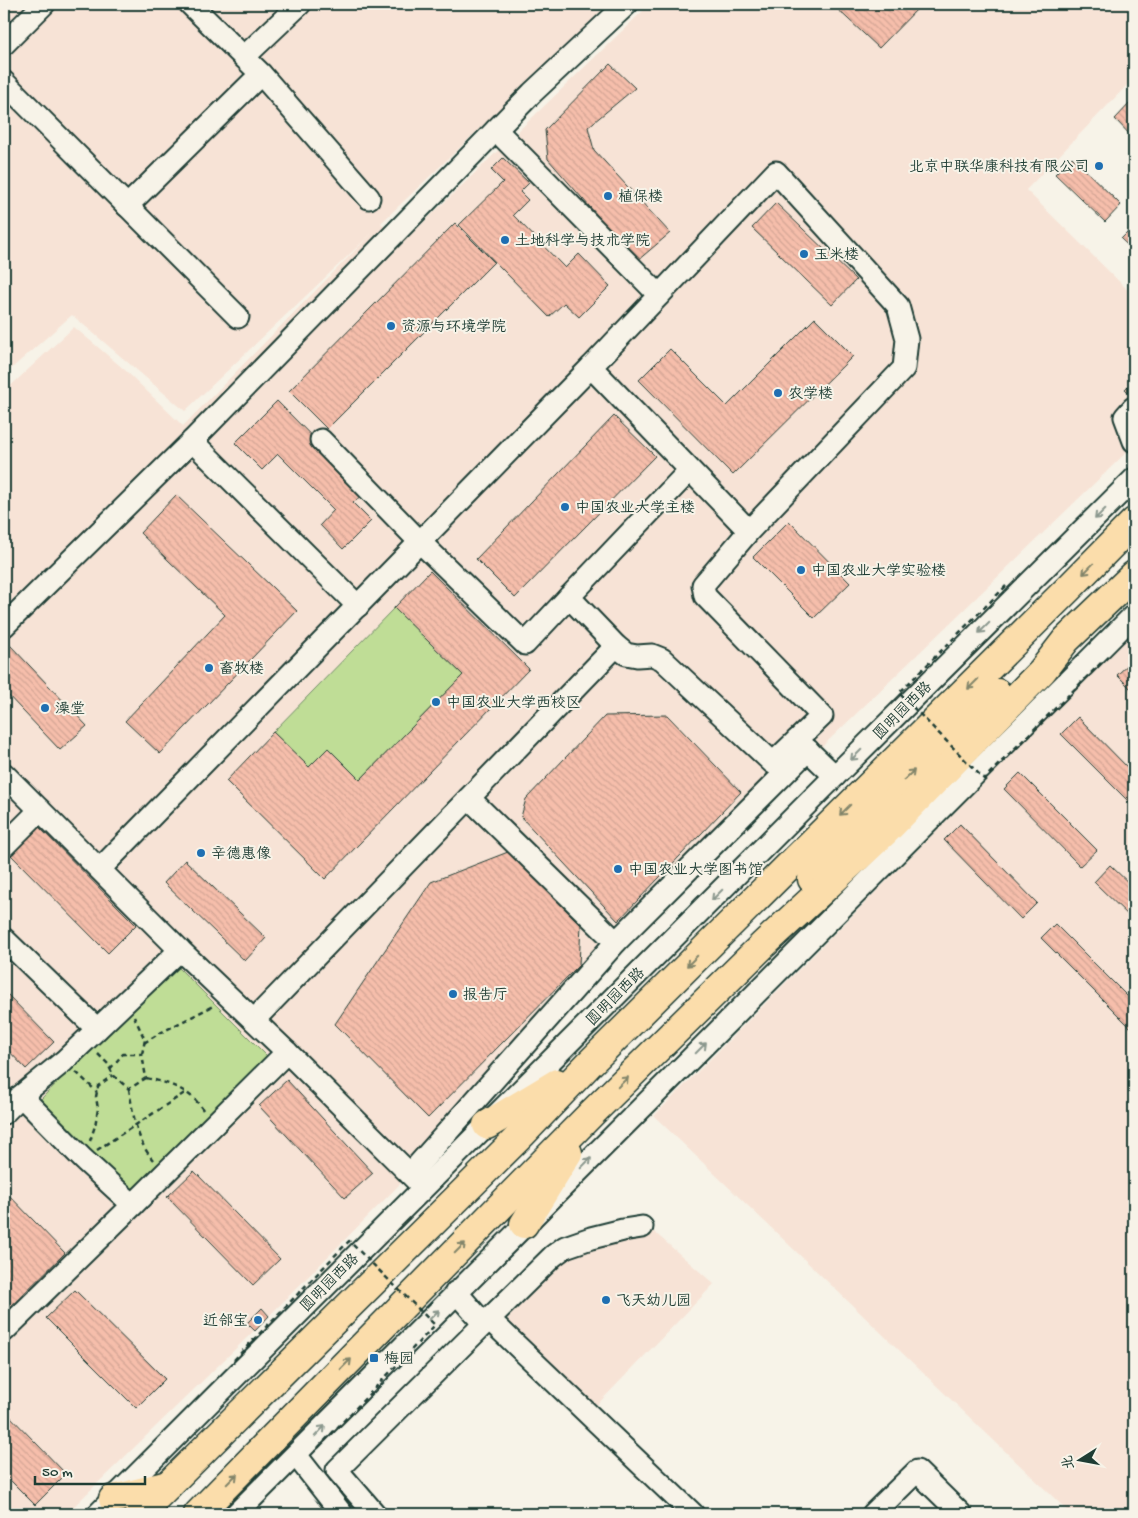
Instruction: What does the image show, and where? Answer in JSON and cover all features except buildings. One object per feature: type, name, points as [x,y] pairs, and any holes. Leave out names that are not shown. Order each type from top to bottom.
[{"type":"main road","name":"圆明园西路","points":[[139,1514],[1134,522]]},
{"type":"main road","points":[[198,1514],[592,1113],[764,944],[792,901],[868,814],[971,716],[1040,655],[1066,640],[1134,575]]},
{"type":"main road","points":[[487,1125],[589,1064]]},
{"type":"main road","points":[[524,1224],[592,1113]]},
{"type":"main road","points":[[105,1506],[168,1485]]},
{"type":"street","points":[[4,44],[44,4]]},
{"type":"street","points":[[190,4],[261,74],[369,198]]},
{"type":"street","points":[[244,57],[300,4]]},
{"type":"street","points":[[4,626],[192,441],[532,93],[628,4]]},
{"type":"street","points":[[127,206],[261,74]]},
{"type":"street","points":[[4,82],[238,317]]},
{"type":"street","points":[[496,130],[659,295]]},
{"type":"street","points":[[4,774],[180,950],[287,1052],[417,1181],[616,942],[803,745],[822,716],[705,596],[703,585],[749,531],[904,368],[906,338],[898,306],[776,172],[591,367],[100,869]]},
{"type":"street","points":[[591,367],[749,531]]},
{"type":"street","points":[[1133,408],[1124,417],[1134,441]]},
{"type":"street","points":[[321,440],[419,541],[525,644],[690,470]]},
{"type":"street","points":[[192,441],[358,606]]},
{"type":"street","name":"圆明园西路","points":[[105,1506],[417,1181],[487,1125],[1134,480]]},
{"type":"street","points":[[569,597],[626,654],[637,656],[652,655],[662,658],[773,763],[803,745]]},
{"type":"street","points":[[236,1514],[306,1453],[456,1292],[1134,615]]},
{"type":"street","points":[[254,1020],[616,646]]},
{"type":"street","points":[[803,745],[835,776]]},
{"type":"street","points":[[469,798],[616,942]]},
{"type":"street","points":[[4,846],[40,810]]},
{"type":"street","points":[[4,939],[91,1035]]},
{"type":"street","points":[[4,1113],[21,1096],[64,1061],[180,950]]},
{"type":"street","points":[[4,1331],[134,1206],[287,1052]]},
{"type":"street","points":[[21,1096],[83,1159],[134,1206]]},
{"type":"street","points":[[375,1514],[337,1470],[553,1256],[565,1247],[591,1238],[642,1227]]},
{"type":"street","points":[[456,1292],[693,1514]]},
{"type":"street","points":[[306,1453],[342,1514]]},
{"type":"street","points":[[873,1514],[917,1471],[961,1514]]},
{"type":"path","points":[[1006,586],[899,693],[984,779],[1101,663]]},
{"type":"path","points":[[144,1043],[230,998]]},
{"type":"path","points":[[122,1005],[136,1019],[145,1040],[142,1054],[146,1078]]},
{"type":"path","points":[[91,1035],[113,1075],[129,1089],[135,1125],[148,1154],[165,1174]]},
{"type":"path","points":[[110,1070],[123,1054],[142,1054]]},
{"type":"path","points":[[64,1061],[97,1092]]},
{"type":"path","points":[[83,1159],[95,1126],[98,1110],[96,1097],[98,1086],[113,1075]]},
{"type":"path","points":[[129,1089],[146,1078],[170,1084],[186,1092],[200,1106],[213,1126]]},
{"type":"path","points":[[83,1159],[186,1092]]},
{"type":"path","points":[[234,1360],[349,1241],[435,1325],[306,1453]]},
{"type":"shaded area","name":"中国农业大学西校区","points":[[4,4],[610,4],[381,223],[401,244],[650,4],[1134,4],[1134,78],[1026,190],[1134,296],[1134,445],[618,944],[410,1174],[264,1321],[66,1514],[4,1514],[4,392],[74,327],[125,370],[183,426],[372,233],[185,411],[72,315],[4,375]]},
{"type":"shaded area","points":[[1134,631],[1134,1514],[1071,1514],[654,1116]]},
{"type":"shaded area","name":"飞天幼儿园","points":[[638,1218],[714,1284],[591,1411],[497,1315],[589,1230]]},
{"type":"green space","points":[[394,608],[463,675],[360,780],[328,748],[309,767],[273,732]]},
{"type":"green space","points":[[174,963],[268,1057],[134,1193],[40,1100]]},
{"type":"place","name":"北京中联华康科技有限公司","points":[[1099,166]]},
{"type":"place","name":"植保楼","points":[[608,196]]},
{"type":"place","name":"土地科学与技术学院","points":[[505,240]]},
{"type":"place","name":"玉米楼","points":[[804,254]]},
{"type":"place","name":"资源与环境学院","points":[[391,326]]},
{"type":"place","name":"农学楼","points":[[778,393]]},
{"type":"place","name":"中国农业大学主楼","points":[[565,507]]},
{"type":"place","name":"中国农业大学实验楼","points":[[801,570]]},
{"type":"place","name":"畜牧楼","points":[[209,668]]},
{"type":"place","name":"中国农业大学西校区","points":[[436,702]]},
{"type":"place","name":"澡堂","points":[[45,708]]},
{"type":"place","name":"辛德惠像","points":[[201,853]]},
{"type":"place","name":"中国农业大学图书馆","points":[[618,869]]},
{"type":"place","name":"报告厅","points":[[453,994]]},
{"type":"place","name":"飞天幼儿园","points":[[606,1300]]},
{"type":"place","name":"近邻宝","points":[[258,1320]]},
{"type":"place","name":"梅园","points":[[374,1358]]}]
